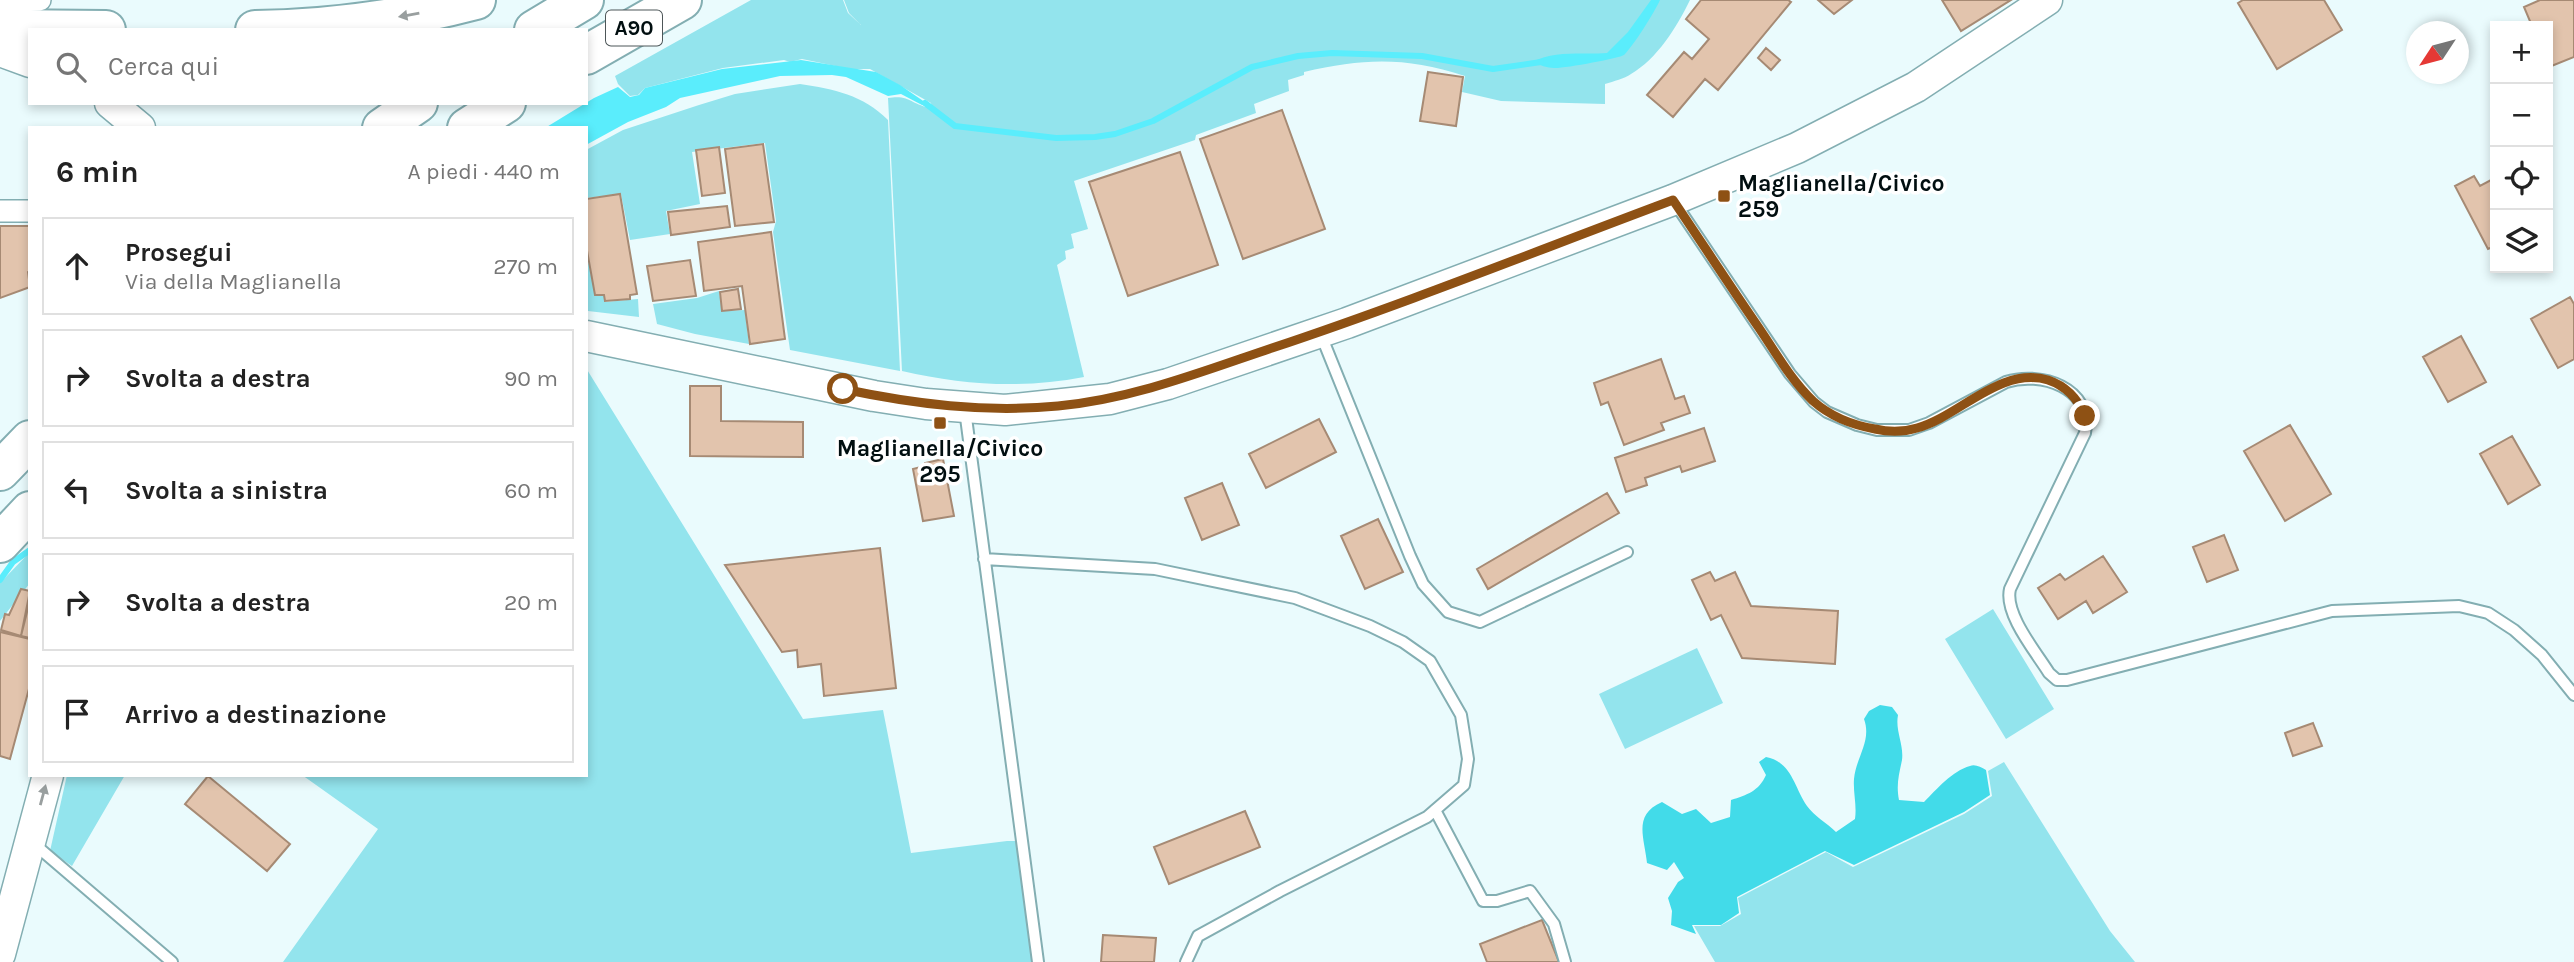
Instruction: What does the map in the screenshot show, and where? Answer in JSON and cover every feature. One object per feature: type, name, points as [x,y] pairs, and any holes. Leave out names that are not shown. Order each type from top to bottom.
[{"type":"highway","points":[[310,28],[426,12],[476,0]]},
{"type":"highway","name":"A90","points":[[537,28],[584,0]]},
{"type":"highway","name":"A90","points":[[588,54],[682,0]]},
{"type":"highway","points":[[0,29],[28,29]]},
{"type":"highway","points":[[385,126],[415,105]]},
{"type":"highway","points":[[470,126],[503,105]]},
{"type":"highway","points":[[0,471],[28,442]]},
{"type":"highway","points":[[0,542],[28,513]]},
{"type":"main road","points":[[588,336],[874,396],[965,408],[1018,409],[1110,399],[1168,383],[1320,332],[1673,200],[1797,148],[1916,87],[2048,0]]},
{"type":"main road","points":[[0,51],[28,61]]},
{"type":"main road","points":[[112,105],[138,126]]},
{"type":"main road","points":[[2,943],[47,777]]},
{"type":"street","points":[[0,2],[40,0]]},
{"type":"street","points":[[0,211],[28,211]]},
{"type":"lane","points":[[1673,200],[1790,374],[1814,402],[1842,420],[1877,430],[1919,428],[2006,382],[2019,378],[2040,378],[2057,383],[2076,399],[2085,416],[2085,433],[2008,598],[2014,617],[2049,673],[2057,680],[2067,680],[2332,611],[2459,606],[2488,613],[2514,630],[2542,655],[2574,695]]},
{"type":"lane","points":[[1320,332],[1410,556],[1423,584],[1448,612],[1480,622],[1627,552]]},
{"type":"lane","points":[[965,408],[1038,962]]},
{"type":"lane","points":[[984,559],[1155,569],[1295,598],[1370,626],[1403,642],[1430,661],[1461,715],[1468,760],[1464,785],[1427,817],[1280,891],[1198,936],[1186,962]]},
{"type":"lane","points":[[1435,810],[1483,901],[1497,901],[1530,891],[1553,924],[1565,962]]},
{"type":"lane","points":[[31,841],[172,962]]},
{"type":"shaded area","points":[[751,0],[843,0],[848,13],[861,25],[849,13],[844,0],[1690,0],[1679,21],[1649,60],[1628,76],[1605,84],[1605,104],[1501,101],[1462,92],[1465,76],[1424,65],[1385,62],[1347,64],[1304,72],[1304,75],[1288,80],[1289,91],[1254,104],[1256,113],[1196,135],[1195,140],[1074,181],[1088,229],[1071,234],[1074,248],[1065,251],[1066,259],[1057,265],[1084,377],[1038,383],[993,384],[947,380],[902,371],[888,98],[901,97],[932,108],[931,103],[870,69],[850,69],[802,59],[723,68],[645,88],[638,95],[630,96],[618,84],[615,76]]},
{"type":"shaded area","points":[[1651,0],[1660,0],[1644,29],[1624,55],[1559,68],[1533,62],[1560,54],[1607,53],[1628,32]]},
{"type":"shaded area","points":[[801,60],[876,72],[932,107],[901,94],[888,96],[846,77],[780,76],[680,98],[588,144],[588,126],[548,126],[583,105],[588,105],[588,102],[594,98],[618,87],[630,97],[639,95],[645,88],[722,69]]},
{"type":"shaded area","points":[[800,84],[825,88],[858,99],[888,120],[900,371],[790,350],[773,232],[776,221],[765,143],[692,152],[700,204],[666,211],[670,234],[630,240],[621,194],[588,198],[588,149],[623,130],[735,94]]},
{"type":"shaded area","points":[[588,259],[595,296],[604,295],[605,302],[638,299],[639,317],[588,311]]},
{"type":"shaded area","points":[[719,291],[722,311],[745,310],[749,344],[657,324],[653,304],[697,298]]},
{"type":"shaded area","points":[[588,371],[803,719],[883,710],[911,853],[1021,841],[1038,962],[283,962],[378,829],[305,777],[588,777]]},
{"type":"shaded area","points":[[28,554],[28,586],[0,621],[0,583]]},
{"type":"shaded area","points":[[1993,609],[2054,709],[2006,739],[1945,639]]},
{"type":"shaded area","points":[[1697,648],[1723,703],[1625,749],[1599,694]]},
{"type":"shaded area","points":[[1880,705],[1892,707],[1898,715],[1902,754],[1899,800],[1924,802],[1951,776],[1974,765],[1986,770],[1990,795],[1964,812],[1854,865],[1825,851],[1737,897],[1739,913],[1721,925],[1692,925],[1696,934],[1671,925],[1672,911],[1668,898],[1678,882],[1684,878],[1674,862],[1667,870],[1647,863],[1642,827],[1647,813],[1662,802],[1682,814],[1696,809],[1711,823],[1730,817],[1731,800],[1752,792],[1766,775],[1759,762],[1766,757],[1782,764],[1807,806],[1836,832],[1855,819],[1854,779],[1865,742],[1864,719],[1869,711]]},
{"type":"shaded area","points":[[2004,762],[2110,931],[2135,962],[1715,962],[1694,926],[1720,926],[1741,914],[1738,898],[1826,852],[1853,867],[1964,814],[1992,796],[1988,771]]},
{"type":"shaded area","points":[[67,777],[124,777],[72,866],[50,851]]},
{"type":"building","points":[[1701,0],[1791,2],[1718,90],[1705,79],[1673,117],[1647,95],[1684,52],[1692,59],[1709,39],[1686,19]]},
{"type":"building","points":[[1818,0],[1852,0],[1834,14]]},
{"type":"building","points":[[1942,0],[2011,0],[1961,31]]},
{"type":"building","points":[[2243,0],[2324,0],[2342,30],[2277,69],[2238,3]]},
{"type":"building","points":[[2540,0],[2574,0],[2574,57],[2553,65],[2553,21],[2530,21],[2524,7]]},
{"type":"building","points":[[1766,48],[1780,60],[1771,70],[1758,58]]},
{"type":"building","points":[[1428,72],[1463,77],[1456,126],[1420,121]]},
{"type":"building","points":[[1282,110],[1325,229],[1243,259],[1200,139]]},
{"type":"building","points":[[763,144],[774,222],[735,226],[725,149]]},
{"type":"building","points":[[719,147],[725,193],[702,196],[696,150]]},
{"type":"building","points":[[1180,152],[1218,265],[1128,296],[1089,182]]},
{"type":"building","points":[[2474,176],[2480,186],[2490,181],[2490,248],[2488,249],[2455,186]]},
{"type":"building","points":[[620,194],[637,294],[630,295],[630,299],[605,301],[604,295],[595,295],[588,256],[588,199]]},
{"type":"building","points":[[727,206],[730,227],[671,235],[668,212]]},
{"type":"building","points":[[0,226],[28,226],[28,288],[0,298]]},
{"type":"building","points":[[771,232],[785,339],[750,344],[742,286],[704,291],[698,242]]},
{"type":"building","points":[[690,260],[696,296],[653,301],[647,266]]},
{"type":"building","points":[[738,289],[741,309],[722,311],[720,292]]},
{"type":"building","points":[[2570,297],[2574,304],[2574,359],[2558,368],[2531,319]]},
{"type":"building","points":[[2461,336],[2486,382],[2448,402],[2423,357]]},
{"type":"building","points":[[1661,359],[1675,399],[1684,396],[1690,413],[1661,423],[1664,430],[1624,445],[1608,402],[1601,405],[1594,383]]},
{"type":"building","points":[[690,386],[721,386],[721,421],[803,422],[803,457],[690,456]]},
{"type":"building","points":[[1319,419],[1336,452],[1266,488],[1249,454]]},
{"type":"building","points":[[2290,425],[2331,494],[2285,521],[2244,451]]},
{"type":"building","points":[[1704,428],[1715,461],[1682,472],[1680,466],[1645,478],[1647,485],[1626,492],[1615,458]]},
{"type":"building","points":[[2512,436],[2540,485],[2508,504],[2480,454]]},
{"type":"building","points":[[943,459],[954,516],[923,521],[913,469]]},
{"type":"building","points":[[1222,483],[1239,525],[1202,540],[1185,498]]},
{"type":"building","points":[[1607,493],[1619,513],[1488,589],[1477,569]]},
{"type":"building","points":[[1378,519],[1403,572],[1365,589],[1341,536]]},
{"type":"building","points":[[2224,535],[2238,570],[2207,582],[2193,547]]},
{"type":"building","points":[[880,548],[896,688],[824,696],[821,664],[798,667],[797,650],[782,652],[725,565]]},
{"type":"building","points":[[2103,556],[2127,592],[2093,613],[2086,601],[2058,619],[2038,588],[2060,574],[2065,580]]},
{"type":"building","points":[[1710,572],[1715,581],[1735,572],[1751,606],[1838,611],[1835,664],[1742,658],[1721,615],[1711,620],[1692,580]]},
{"type":"building","points":[[21,589],[28,591],[21,636],[1,630],[5,614],[9,615]]},
{"type":"building","points":[[28,608],[28,638],[21,636]]},
{"type":"building","points":[[0,632],[28,639],[28,692],[10,759],[0,756]]},
{"type":"building","points":[[2313,723],[2322,746],[2293,756],[2285,733]]},
{"type":"building","points":[[209,777],[290,844],[267,871],[185,804]]},
{"type":"building","points":[[1245,811],[1260,847],[1169,884],[1154,847]]},
{"type":"building","points":[[1542,920],[1559,962],[1487,962],[1480,944]]},
{"type":"building","points":[[1103,935],[1156,938],[1154,962],[1101,962]]},
{"type":"waterway","points":[[925,103],[955,126],[1056,138],[1095,137],[1115,134],[1153,121],[1252,67],[1298,56],[1332,53],[1422,56],[1493,69],[1541,62]]},
{"type":"waterway","points":[[0,580],[13,562],[28,551]]},
{"type":"place","name":"Maglianella/Civico 259","points":[[1724,196]]},
{"type":"place","name":"Maglianella/Civico 295","points":[[940,423]]},
{"type":"route","points":[[843,389],[926,404],[974,409],[1005,410],[1110,399],[1168,383],[1347,323],[1673,200],[1790,374],[1814,402],[1842,420],[1877,430],[1919,428],[2006,382],[2030,377],[2057,383],[2076,399],[2085,416]]}]
